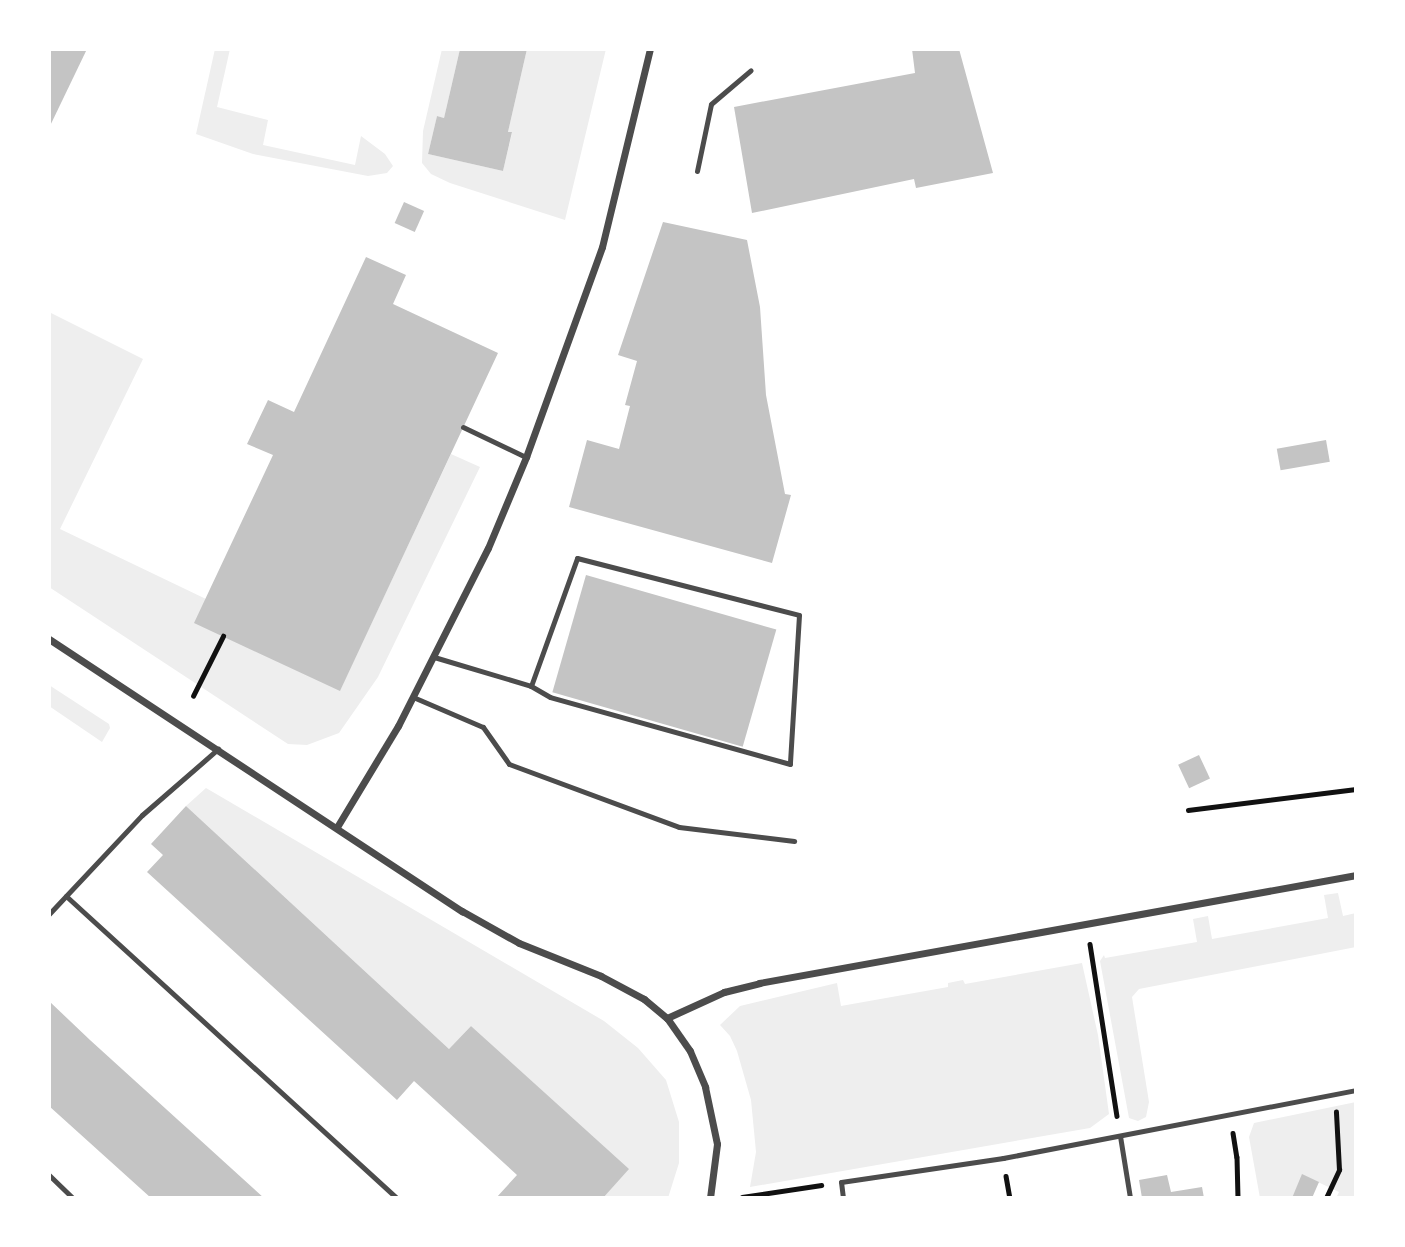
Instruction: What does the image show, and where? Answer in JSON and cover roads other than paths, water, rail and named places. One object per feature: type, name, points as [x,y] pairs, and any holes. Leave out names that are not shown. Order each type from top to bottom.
[{"type":"street","points":[[337,827],[413,697],[488,548],[526,457],[602,247],[650,49]]},
{"type":"street","points":[[49,639],[462,911],[519,943],[601,976],[644,999],[667,1018],[690,1051],[713,1114],[717,1144],[710,1198]]},
{"type":"street","points":[[667,1018],[724,992],[759,982],[1356,875]]},
{"type":"lane","points":[[697,171],[711,104],[751,70]]},
{"type":"lane","points":[[463,427],[526,457]]},
{"type":"lane","points":[[433,657],[531,685],[550,697],[790,764],[799,615],[577,558],[531,685]]},
{"type":"lane","points":[[413,697],[483,727],[509,764],[679,827],[794,841]]},
{"type":"lane","points":[[49,914],[142,816],[218,749]]},
{"type":"lane","points":[[66,896],[397,1198]]},
{"type":"lane","points":[[843,1198],[841,1182],[1120,1136],[1356,1090]]},
{"type":"lane","points":[[1120,1136],[1130,1198]]},
{"type":"lane","points":[[49,1175],[73,1198]]}]
